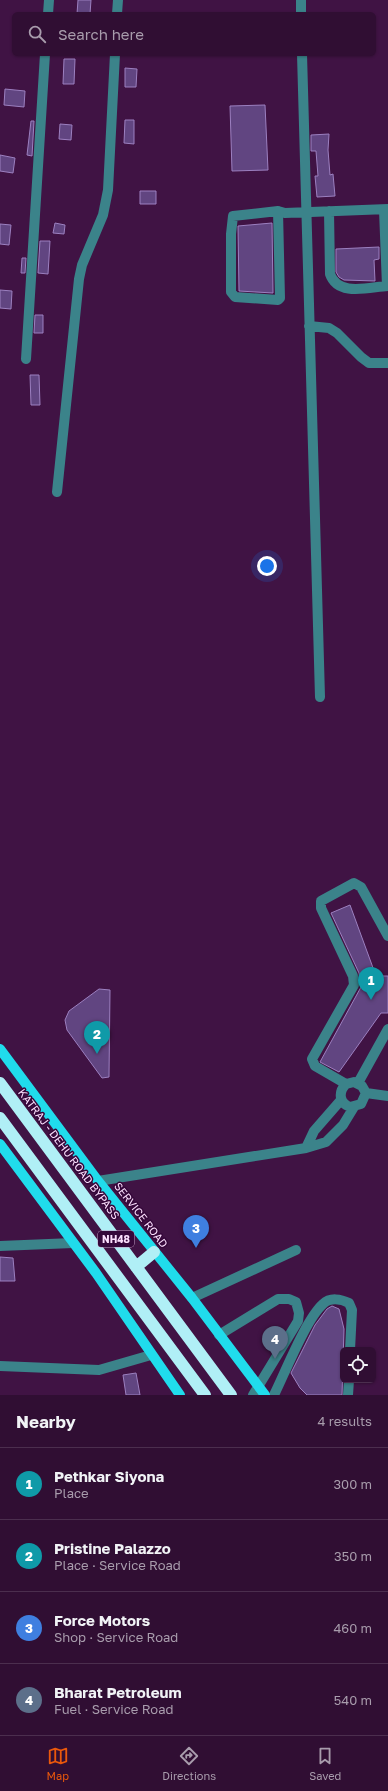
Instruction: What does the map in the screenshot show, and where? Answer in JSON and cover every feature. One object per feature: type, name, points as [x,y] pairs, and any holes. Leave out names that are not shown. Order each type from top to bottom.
[{"type":"highway","name":"KATRAJ - DEHU ROAD BYPASS","points":[[0,1083],[231,1395]]},
{"type":"highway","name":"NH48","points":[[0,1118],[206,1395]]},
{"type":"highway","points":[[136,1267],[154,1252]]},
{"type":"main road","name":"SERVICE ROAD","points":[[0,1049],[98,1181],[192,1298],[259,1385],[265,1395]]},
{"type":"main road","points":[[0,1144],[72,1243],[96,1273],[151,1355],[180,1395]]},
{"type":"street","points":[[48,12],[49,0]]},
{"type":"street","points":[[117,12],[118,0]]},
{"type":"street","points":[[301,0],[301,12]]},
{"type":"street","points":[[26,360],[45,56]]},
{"type":"street","points":[[57,492],[79,279],[82,265],[103,215],[108,190],[115,56]]},
{"type":"street","points":[[302,56],[305,212],[320,697]]},
{"type":"street","points":[[278,211],[280,298],[278,300],[235,297],[231,292],[231,234],[232,216],[236,214],[278,211],[285,213],[329,211],[386,209],[388,286],[344,288],[336,285],[332,280],[330,274],[329,211]]},
{"type":"street","points":[[309,326],[328,328],[337,333],[369,363],[388,363]]},
{"type":"street","points":[[346,1084],[315,1066],[312,1059],[354,985],[353,976],[321,908],[321,901],[354,883],[361,888],[388,936]]},
{"type":"street","points":[[358,1083],[388,1029]]},
{"type":"street","points":[[98,1181],[306,1148],[326,1142],[343,1125],[354,1107],[364,1102],[366,1093],[362,1086],[354,1082],[346,1084],[341,1091],[341,1100],[346,1106],[354,1107]]},
{"type":"street","points":[[366,1093],[388,1096]]},
{"type":"street","points":[[306,1148],[314,1131],[341,1100]]},
{"type":"street","points":[[0,1246],[72,1243]]},
{"type":"street","points":[[192,1298],[296,1250]]},
{"type":"street","points":[[219,1335],[278,1299],[288,1299],[296,1302],[299,1314],[298,1321],[253,1395]]},
{"type":"street","points":[[274,1395],[312,1318],[323,1304],[330,1300],[343,1300],[349,1303],[352,1310],[350,1347]]},
{"type":"street","points":[[0,1366],[99,1370],[151,1355]]},
{"type":"street","points":[[348,1395],[349,1383]]},
{"type":"building","points":[[78,0],[91,0],[90,12],[77,12]]},
{"type":"building","points":[[64,59],[75,59],[74,84],[63,84]]},
{"type":"building","points":[[125,68],[137,69],[136,87],[125,87]]},
{"type":"building","points":[[5,89],[25,91],[24,107],[4,105]]},
{"type":"building","points":[[265,105],[268,170],[232,171],[230,106]]},
{"type":"building","points":[[125,120],[134,120],[134,144],[124,143]]},
{"type":"building","points":[[31,121],[34,121],[32,156],[27,155]]},
{"type":"building","points":[[60,124],[72,125],[71,140],[59,139]]},
{"type":"building","points":[[329,134],[328,150],[330,175],[333,174],[335,196],[317,197],[315,176],[318,176],[316,151],[311,151],[311,135]]},
{"type":"building","points":[[0,155],[15,158],[13,173],[0,171]]},
{"type":"building","points":[[140,191],[156,191],[156,204],[140,204]]},
{"type":"building","points":[[55,223],[65,225],[64,234],[53,233]]},
{"type":"building","points":[[272,223],[273,293],[239,291],[238,226]]},
{"type":"building","points":[[0,224],[11,225],[9,245],[0,244]]},
{"type":"building","points":[[40,241],[50,241],[48,274],[38,273]]},
{"type":"building","points":[[379,247],[379,259],[374,260],[375,281],[344,280],[339,277],[336,272],[336,249]]},
{"type":"building","points":[[22,258],[26,258],[25,273],[21,273]]},
{"type":"building","points":[[0,290],[12,291],[11,309],[0,308]]},
{"type":"building","points":[[35,315],[43,315],[43,333],[34,333]]},
{"type":"building","points":[[30,375],[39,375],[40,405],[31,405]]},
{"type":"building","points":[[350,905],[376,976],[388,976],[388,1013],[381,1013],[339,1072],[320,1062],[361,987],[359,973],[331,913]]},
{"type":"building","points":[[99,989],[110,990],[109,1077],[102,1078],[67,1030],[65,1020],[69,1011]]},
{"type":"building","points":[[0,1257],[13,1258],[15,1281],[0,1281]]},
{"type":"building","points":[[332,1306],[339,1309],[344,1329],[343,1347],[340,1347],[340,1383],[342,1383],[342,1395],[307,1395],[300,1388],[291,1373],[315,1325],[327,1309]]},
{"type":"building","points":[[136,1373],[140,1395],[126,1395],[123,1375]]},
{"type":"place","name":"Pethkar Siyona","points":[[371,1000]]},
{"type":"place","name":"Pristine Palazzo","points":[[97,1054]]},
{"type":"place","name":"Force Motors","points":[[196,1248]]},
{"type":"place","name":"Bharat Petroleum","points":[[275,1359]]}]
